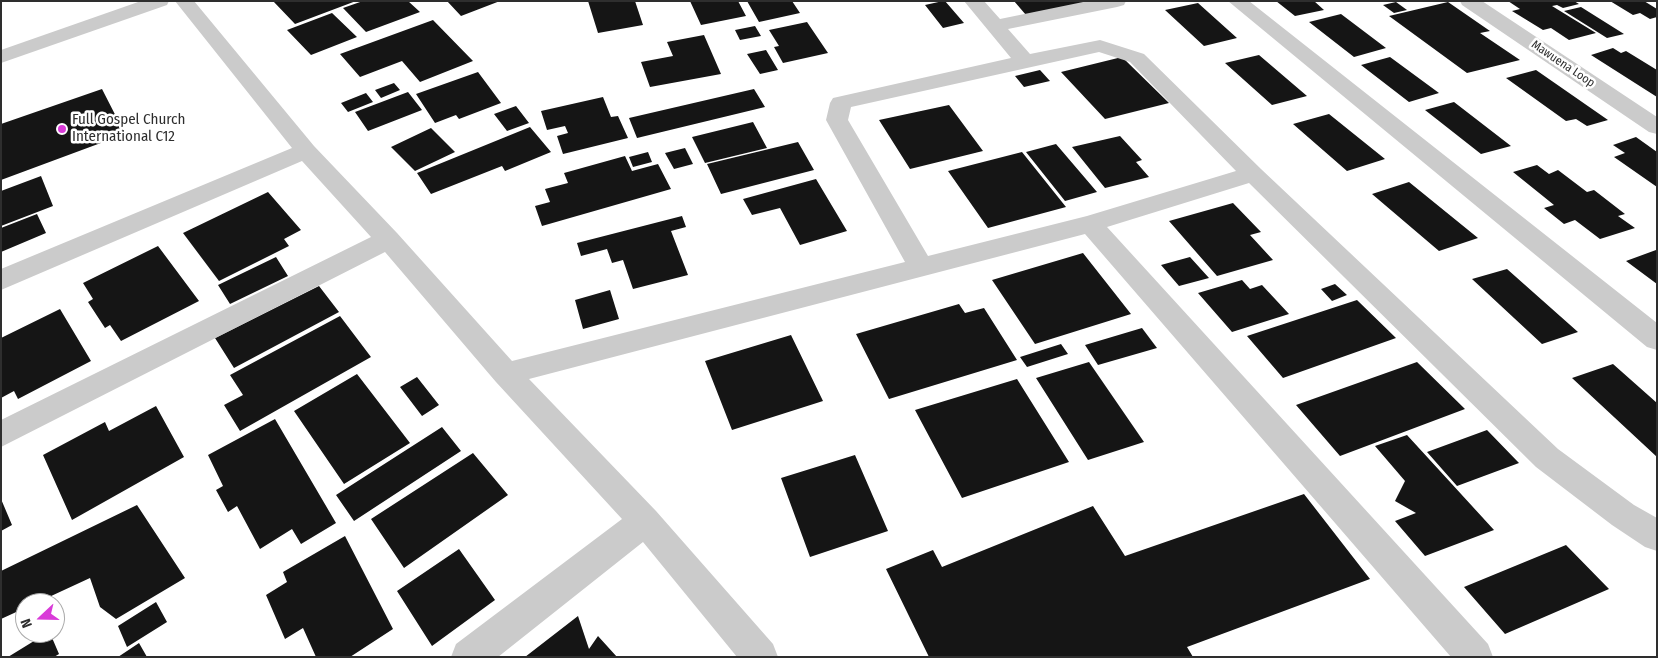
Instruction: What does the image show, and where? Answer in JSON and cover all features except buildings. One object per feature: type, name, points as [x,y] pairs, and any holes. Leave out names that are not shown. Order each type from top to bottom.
[{"type":"street","points":[[1,57],[160,1]]},
{"type":"street","points":[[184,1],[306,151],[388,239],[506,374],[645,521],[760,657]]},
{"type":"street","points":[[973,1],[1024,61]]},
{"type":"street","points":[[996,26],[1117,1]]},
{"type":"street","points":[[1237,1],[1657,339]]},
{"type":"street","name":"Mawuena Loop","points":[[1469,1],[1657,127]]},
{"type":"street","points":[[921,267],[837,120],[841,103],[1024,61],[1100,46],[1137,58],[1253,174],[1547,458],[1623,515],[1657,536]]},
{"type":"street","points":[[1,280],[306,151]]},
{"type":"street","points":[[506,374],[1090,224],[1253,174]]},
{"type":"street","points":[[1090,224],[1475,657]]},
{"type":"street","points":[[1,434],[388,239]]},
{"type":"street","points":[[469,657],[645,521]]},
{"type":"place","name":"Full Gospel Church International C12","points":[[62,129]]}]
